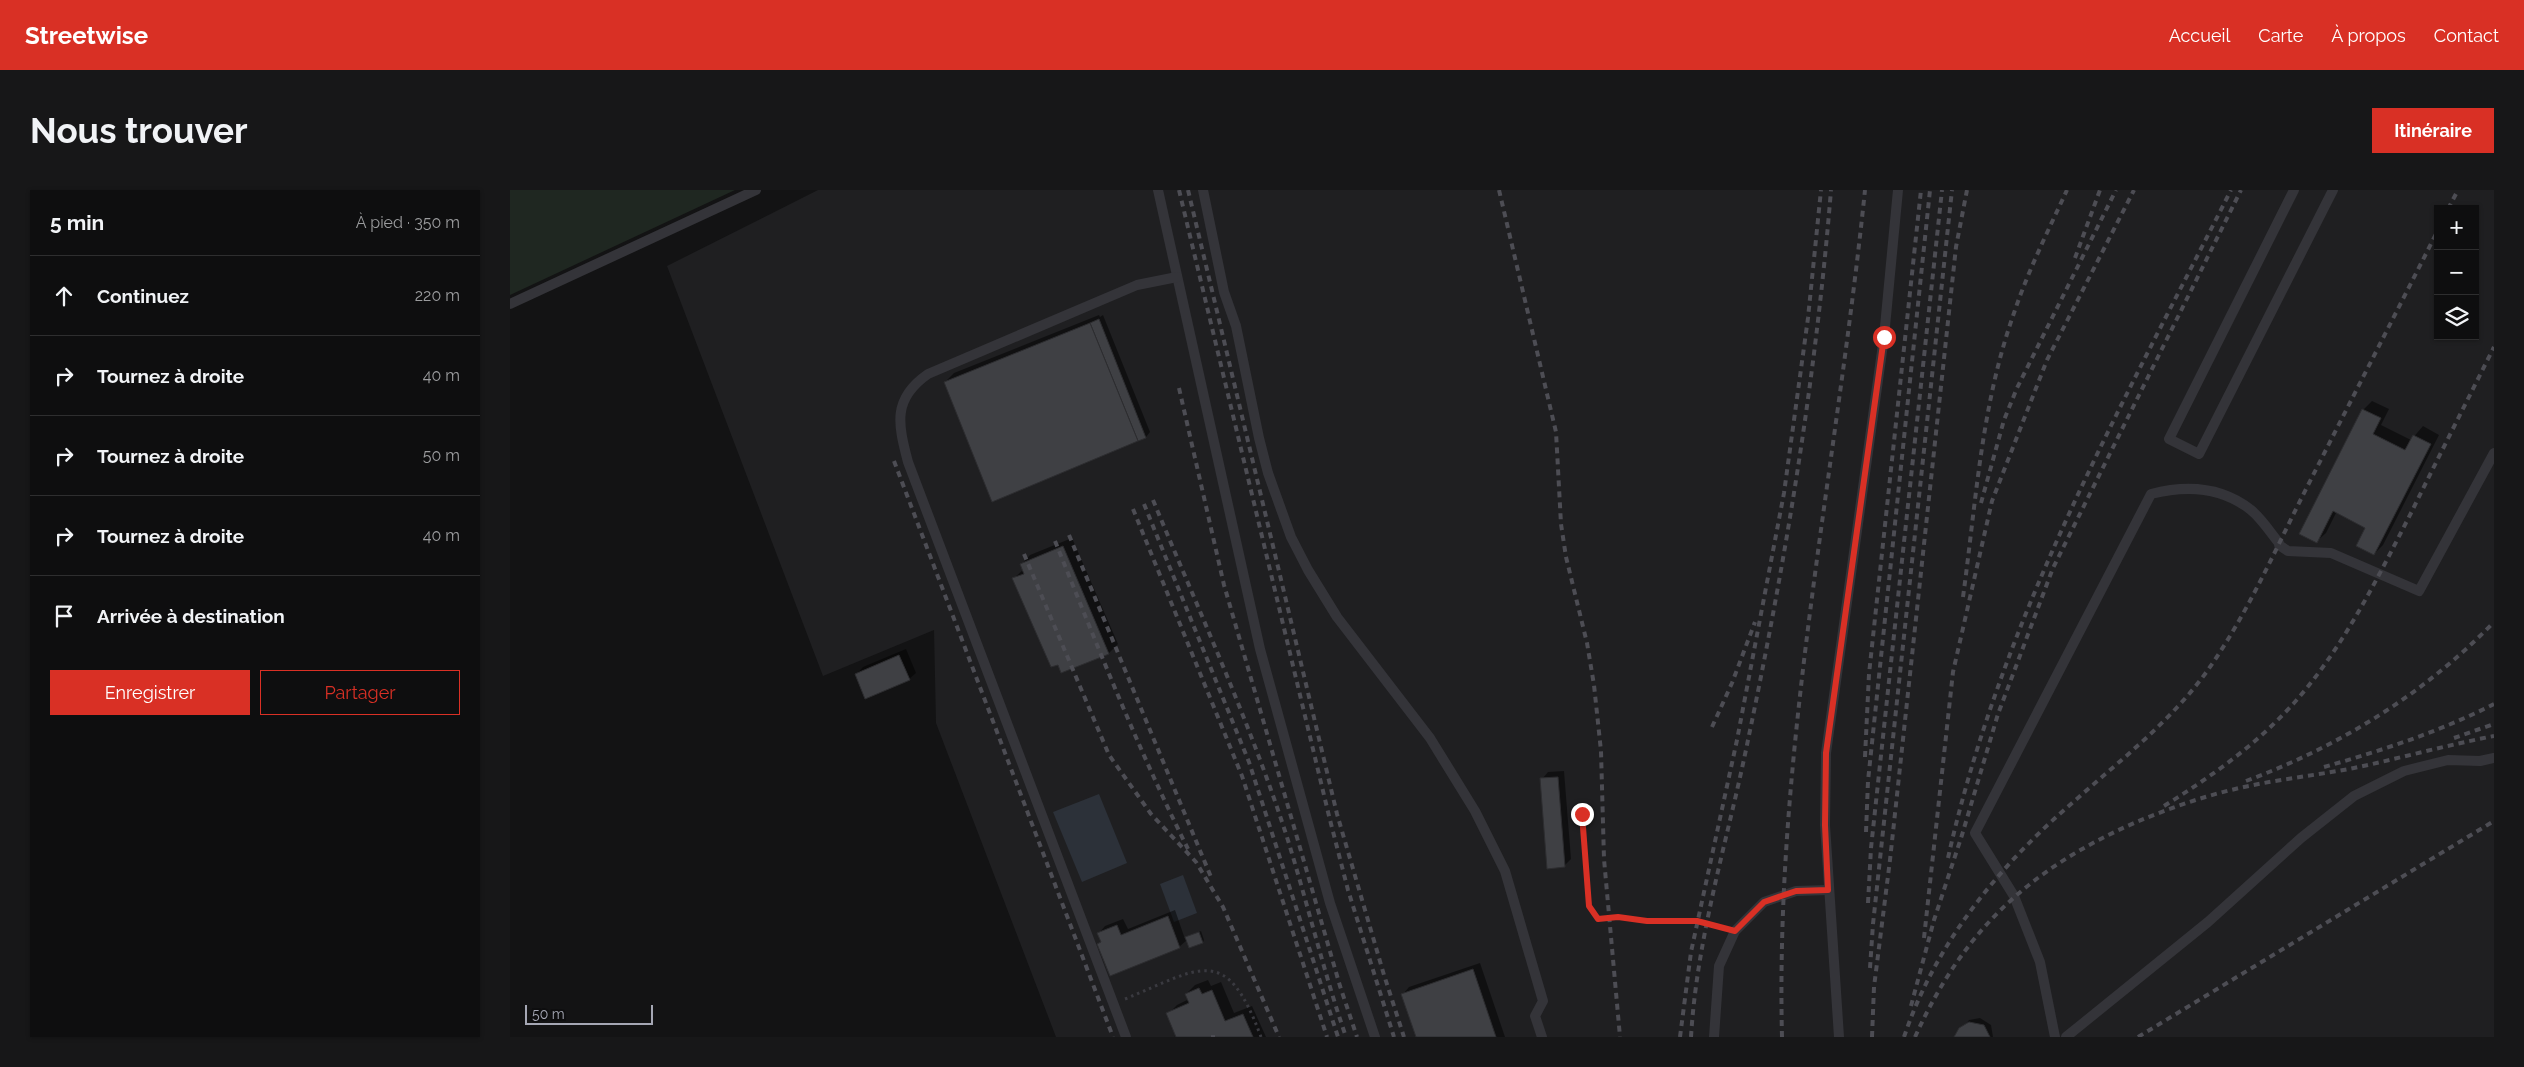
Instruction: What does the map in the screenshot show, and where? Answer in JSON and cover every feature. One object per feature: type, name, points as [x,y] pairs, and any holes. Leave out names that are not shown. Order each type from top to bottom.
[{"type":"lane","points":[[510,304],[756,190]]},
{"type":"lane","points":[[1158,190],[1260,649],[1330,903],[1375,1037]]},
{"type":"lane","points":[[1203,190],[1224,292],[1236,326],[1259,438],[1268,473],[1291,537],[1308,570],[1337,617],[1430,738],[1475,811],[1505,872],[1536,972],[1543,1001],[1535,1016],[1542,1037]]},
{"type":"lane","points":[[1839,1037],[1825,825],[1826,753],[1884,337],[1898,190]]},
{"type":"lane","points":[[2294,190],[2168,439],[2199,454],[2333,190]]},
{"type":"lane","points":[[1126,1037],[908,462],[901,436],[901,412],[904,399],[912,385],[928,374],[1137,285],[1177,276]]},
{"type":"lane","points":[[2055,1037],[2040,962],[2014,896],[1975,833],[2152,494],[2172,489],[2198,488],[2231,497],[2252,511],[2279,542],[2279,545],[2288,551],[2331,554],[2420,591],[2494,453]]},
{"type":"lane","points":[[2066,1037],[2208,922],[2301,838],[2354,796],[2404,771],[2448,760],[2480,761],[2494,758]]},
{"type":"lane","points":[[1714,1037],[1719,966],[1735,931],[1764,902],[1796,891],[1828,890]]},
{"type":"path","points":[[1582,814],[1589,906],[1598,919],[1618,917],[1647,921],[1697,921],[1735,931]]},
{"type":"path","points":[[1113,1004],[1192,972],[1215,970],[1228,977],[1244,997],[1261,1037]]},
{"type":"shaded area","points":[[510,190],[735,190],[510,295]]},
{"type":"shaded area","points":[[818,190],[2494,190],[2494,1037],[1056,1037],[936,723],[934,630],[823,676],[667,266]]},
{"type":"shaded area","points":[[1099,794],[1127,863],[1082,882],[1053,812]]},
{"type":"shaded area","points":[[1183,875],[1197,913],[1174,922],[1160,884]]},
{"type":"building","points":[[1099,319],[1146,438],[1138,441],[1090,323]]},
{"type":"building","points":[[1090,323],[1138,441],[992,502],[944,382]]},
{"type":"building","points":[[2362,409],[2381,418],[2373,434],[2405,450],[2413,435],[2431,444],[2374,555],[2356,546],[2365,528],[2333,511],[2317,543],[2299,534]]},
{"type":"building","points":[[1063,546],[1109,654],[1061,673],[1058,665],[1051,667],[1012,578],[1024,574],[1020,564]]},
{"type":"building","points":[[899,655],[910,680],[865,699],[855,674]]},
{"type":"building","points":[[1558,777],[1565,867],[1547,869],[1540,778]]},
{"type":"building","points":[[1168,916],[1180,948],[1110,976],[1097,944],[1101,942],[1097,933],[1117,925],[1121,935]]},
{"type":"building","points":[[1199,932],[1203,943],[1189,948],[1185,937]]},
{"type":"building","points":[[1473,969],[1496,1037],[1416,1037],[1401,994]]},
{"type":"building","points":[[1199,988],[1202,994],[1212,990],[1225,1021],[1243,1014],[1253,1037],[1176,1037],[1166,1013],[1189,1003],[1185,994]]},
{"type":"building","points":[[1969,1022],[1984,1025],[1990,1037],[1954,1037],[1959,1028]]},
{"type":"railway","points":[[1179,190],[1329,816],[1348,890],[1394,1037]]},
{"type":"railway","points":[[1188,190],[1337,814],[1404,1037]]},
{"type":"railway","points":[[1499,190],[1556,432],[1561,524],[1566,557],[1587,643],[1594,685],[1601,751],[1604,859],[1620,1037]]},
{"type":"railway","points":[[1680,1037],[1691,952],[1737,740],[1784,493],[1808,318],[1821,190]]},
{"type":"railway","points":[[1691,1037],[1694,999],[1706,925],[1748,740],[1787,535],[1817,329],[1831,190]]},
{"type":"railway","points":[[1782,1037],[1782,930],[1788,824],[1798,718],[1865,190]]},
{"type":"railway","points":[[1865,757],[1869,674],[1921,190]]},
{"type":"railway","points":[[1866,832],[1868,781],[1930,190]]},
{"type":"railway","points":[[1868,903],[1871,848],[1942,190]]},
{"type":"railway","points":[[1870,968],[1873,924],[1952,190]]},
{"type":"railway","points":[[1872,1037],[1874,987],[1890,860],[1956,247],[1967,190]]},
{"type":"railway","points":[[1963,597],[1981,455],[2002,350],[2025,284],[2067,190]]},
{"type":"railway","points":[[2075,258],[2100,190]]},
{"type":"railway","points":[[1981,503],[2004,420],[2017,388],[2116,190]]},
{"type":"railway","points":[[1924,938],[1953,672],[1992,501],[2047,360],[2134,190]]},
{"type":"railway","points":[[1948,858],[1971,769],[2000,682],[2032,598],[2068,515],[2107,433],[2231,190]]},
{"type":"railway","points":[[1911,1006],[1934,920],[1962,835],[1998,714],[2053,568],[2241,190]]},
{"type":"railway","points":[[2450,205],[2458,190]]},
{"type":"railway","points":[[1904,1037],[1917,1003],[1933,970],[1951,939],[1994,881],[2044,828],[2124,758],[2175,710],[2205,674],[2219,653],[2257,588],[2434,238]]},
{"type":"railway","points":[[2164,806],[2216,771],[2264,733],[2294,703],[2329,659],[2385,563],[2494,347]]},
{"type":"railway","points":[[1179,388],[1224,585],[1340,986],[1357,1037]]},
{"type":"railway","points":[[894,461],[1113,1037]]},
{"type":"railway","points":[[1153,500],[1223,666],[1272,791],[1346,1037]]},
{"type":"railway","points":[[1144,504],[1249,762],[1338,1037]]},
{"type":"railway","points":[[1133,509],[1242,776],[1327,1037]]},
{"type":"railway","points":[[1069,535],[1211,877]]},
{"type":"railway","points":[[1055,541],[1135,735],[1188,849]]},
{"type":"railway","points":[[1024,554],[1109,755],[1151,814],[1196,862],[1223,907],[1279,1037]]},
{"type":"railway","points":[[1712,727],[1732,683],[1755,622]]},
{"type":"railway","points":[[2246,781],[2315,752],[2379,715],[2410,695],[2439,672],[2494,622]]},
{"type":"railway","points":[[2324,767],[2410,740],[2494,704]]},
{"type":"railway","points":[[2454,738],[2494,724]]},
{"type":"railway","points":[[1915,1037],[1934,999],[1955,965],[1977,935],[2031,883],[2062,861],[2096,841],[2158,813],[2219,793],[2261,783],[2354,768],[2494,736]]},
{"type":"railway","points":[[2138,1037],[2494,821]]},
{"type":"route","points":[[1582,814],[1589,906],[1598,919],[1618,917],[1647,921],[1697,921],[1735,931],[1764,902],[1796,891],[1828,890],[1825,825],[1826,753],[1884,337]]}]
